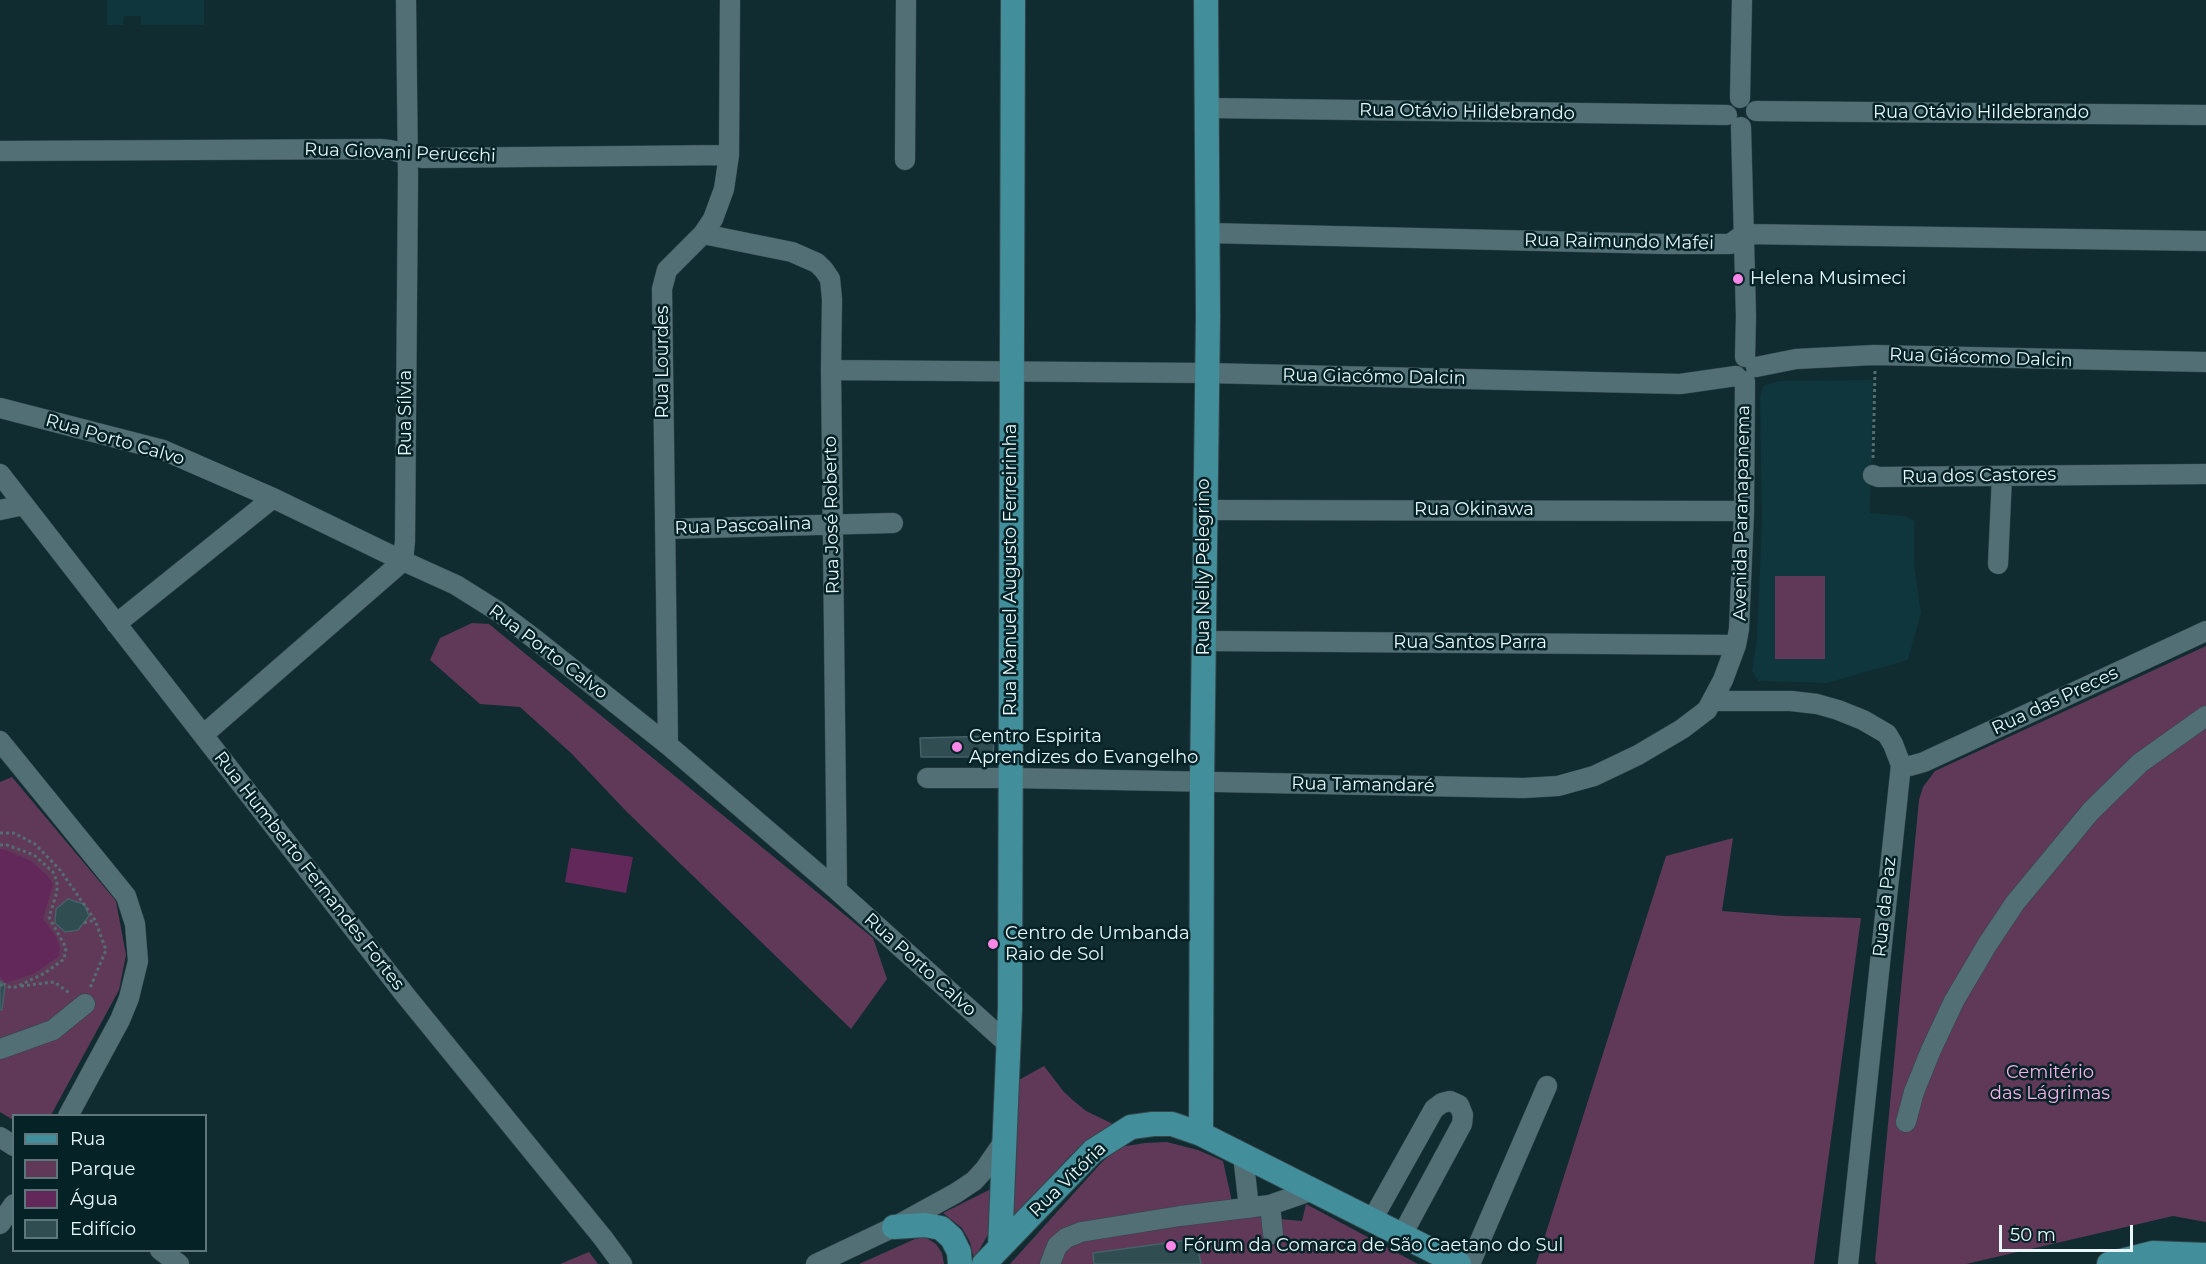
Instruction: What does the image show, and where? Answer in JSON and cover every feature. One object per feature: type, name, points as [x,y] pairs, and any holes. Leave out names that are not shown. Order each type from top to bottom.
[{"type":"main road","name":"Rua Manuel Augusto Ferreirinha","points":[[992,1256],[1005,1140],[1008,1044],[1012,372],[1014,354],[1013,0]]},
{"type":"main road","name":"Rua Nelly Pelegrino","points":[[1201,1134],[1204,510],[1208,233],[1206,0]]},
{"type":"main road","name":"Rua Vitória","points":[[992,1256],[1093,1151],[1131,1127],[1172,1124],[1201,1134],[1459,1264]]},
{"type":"main road","points":[[894,1227],[926,1225],[941,1228],[952,1238],[959,1252],[960,1264]]},
{"type":"main road","points":[[2109,1264],[2153,1252],[2206,1255]]},
{"type":"street","name":"Rua Sílvia","points":[[403,561],[408,154],[406,0]]},
{"type":"street","name":"Rua Lourdes","points":[[668,746],[662,289],[668,270],[704,234],[713,219],[724,189],[729,155],[730,0]]},
{"type":"street","points":[[905,160],[906,0]]},
{"type":"street","points":[[1740,98],[1742,0]]},
{"type":"street","points":[[1740,98],[1752,102],[1756,111],[1751,124],[1734,121],[1727,111],[1731,102],[1740,98]]},
{"type":"street","name":"Rua Otávio Hildebrando","points":[[1208,108],[1734,121]]},
{"type":"street","name":"Rua Otávio Hildebrando","points":[[1756,111],[2206,115]]},
{"type":"street","name":"Avenida Paranapanema","points":[[1734,121],[1744,234],[1746,370],[1744,511],[1739,629],[1736,645]]},
{"type":"street","name":"Rua Giovani Perucchi","points":[[0,151],[380,150],[423,158],[729,155]]},
{"type":"street","name":"Rua Raimundo Mafei","points":[[1208,233],[1730,244],[1744,234],[2206,241]]},
{"type":"street","name":"Rua José Roberto","points":[[704,234],[792,252],[817,263],[830,279],[837,890]]},
{"type":"street","name":"Rua Giácomo Dalcin","points":[[1746,370],[1796,358],[1874,355],[2206,362]]},
{"type":"street","points":[[831,370],[1012,372]]},
{"type":"street","name":"Rua Giacómo Dalcin","points":[[1012,372],[1206,373],[1680,384],[1746,370]]},
{"type":"street","name":"Rua Porto Calvo","points":[[0,408],[163,450],[273,498],[456,585],[499,612],[668,746],[837,890],[1008,1044]]},
{"type":"street","name":"Rua Humberto Fernandes Fortes","points":[[0,474],[413,1005],[603,1238],[621,1264]]},
{"type":"street","name":"Rua dos Castores","points":[[1873,475],[1878,477],[2206,474]]},
{"type":"street","points":[[1998,564],[2002,476]]},
{"type":"street","points":[[116,624],[273,498]]},
{"type":"street","points":[[0,510],[24,505]]},
{"type":"street","name":"Rua Okinawa","points":[[1204,510],[1744,511]]},
{"type":"street","name":"Rua Pascoalina","points":[[665,529],[893,523]]},
{"type":"street","points":[[203,735],[403,561]]},
{"type":"street","name":"Rua das Preces","points":[[1901,765],[1910,766],[1924,762],[2206,631]]},
{"type":"street","name":"Rua Santos Parra","points":[[1204,641],[1736,645]]},
{"type":"street","name":"Rua Tamandaré","points":[[927,778],[1524,788],[1558,786],[1594,776],[1638,755],[1682,729],[1707,710],[1723,680],[1736,645]]},
{"type":"street","name":"Rua da Paz","points":[[1712,701],[1791,701],[1817,704],[1838,710],[1863,720],[1887,734],[1901,765],[1848,1264]]},
{"type":"street","points":[[1906,1122],[1914,1092],[1954,1001],[2015,903],[2091,811],[2140,763],[2206,716]]},
{"type":"street","points":[[2,748],[126,896],[135,924],[138,961],[129,998],[120,1020],[69,1114]]},
{"type":"street","points":[[0,1049],[53,1030],[85,1004]]},
{"type":"street","points":[[1470,1264],[1547,1086]]},
{"type":"street","points":[[1372,1220],[1434,1109],[1450,1101],[1459,1105],[1463,1115],[1462,1124],[1402,1235]]},
{"type":"street","points":[[816,1264],[894,1227],[974,1181],[1005,1140]]},
{"type":"street","points":[[1243,1155],[1249,1208]]},
{"type":"street","points":[[1050,1264],[1057,1246],[1066,1238],[1081,1233],[1180,1216],[1270,1205],[1313,1190]]},
{"type":"street","points":[[1270,1205],[1273,1234]]},
{"type":"street","points":[[0,1224],[12,1207]]},
{"type":"street","points":[[161,1252],[179,1264]]},
{"type":"path","points":[[1873,475],[1874,355]]},
{"type":"path","points":[[0,833],[14,833],[35,844],[60,870],[95,920],[106,950],[85,1004],[54,982],[16,987],[2,985]]},
{"type":"path","points":[[0,845],[7,845],[34,855],[53,872],[57,881],[57,892],[49,916],[59,929],[66,948],[64,959],[45,973],[16,987]]},
{"type":"path","points":[[84,923],[95,920]]},
{"type":"shaded area","points":[[107,0],[204,0],[204,25],[141,25],[141,16],[124,16],[123,25],[107,25]]},
{"type":"shaded area","points":[[1873,380],[1870,513],[1905,516],[1914,521],[1914,565],[1921,613],[1908,660],[1827,683],[1758,681],[1752,671],[1757,639],[1762,522],[1760,398],[1763,386],[1779,381]]},
{"type":"green space","points":[[1775,576],[1825,576],[1825,659],[1775,659]]},
{"type":"green space","points":[[472,623],[489,624],[873,938],[887,979],[851,1029],[626,811],[571,753],[520,707],[480,704],[430,660],[440,638]]},
{"type":"green space","name":"Cemitério das Lágrimas","points":[[2206,646],[2206,1222],[2173,1216],[1966,1264],[1877,1264],[1875,1261],[1919,800],[1923,787],[1935,771]]},
{"type":"green space","points":[[12,777],[116,901],[126,955],[119,990],[52,1114],[12,1114],[12,1119],[0,1112],[0,782]]},
{"type":"green space","points":[[1733,838],[1722,911],[1784,916],[1861,918],[1814,1264],[1536,1264],[1666,856]]},
{"type":"green space","points":[[1044,1066],[1064,1092],[1075,1102],[1086,1111],[1117,1126],[1090,1138],[1070,1156],[1012,1221],[1017,1081]]},
{"type":"green space","points":[[1167,1142],[1198,1150],[1223,1161],[1235,1215],[1302,1221],[1306,1204],[1418,1264],[1010,1264],[1102,1162],[1120,1147]]},
{"type":"green space","points":[[992,1190],[990,1231],[974,1259],[970,1242],[962,1228],[943,1213]]},
{"type":"green space","points":[[925,1237],[936,1244],[942,1253],[944,1264],[859,1264],[915,1239]]},
{"type":"green space","points":[[589,1252],[598,1264],[560,1264]]},
{"type":"water","points":[[571,848],[633,857],[626,893],[565,882]]},
{"type":"water","points":[[0,849],[31,861],[48,876],[53,884],[43,919],[55,935],[60,947],[59,956],[41,969],[6,983],[0,977]]},
{"type":"building","name":"Centro Espirita Aprendizes do Evangelho","points":[[994,736],[993,757],[921,757],[920,738]]},
{"type":"building","points":[[68,899],[84,904],[89,916],[78,930],[65,932],[55,923],[56,909]]},
{"type":"building","points":[[0,981],[5,985],[2,1010],[0,1010]]},
{"type":"building","name":"Fórum da Comarca de São Caetano do Sul","points":[[1196,1239],[1201,1264],[1094,1264],[1093,1253]]},
{"type":"place","name":"Helena Musimeci","points":[[1738,279]]},
{"type":"place","name":"Centro Espirita Aprendizes do Evangelho","points":[[957,747]]},
{"type":"place","name":"Centro de Umbanda Raio de Sol","points":[[993,944]]},
{"type":"place","name":"Fórum da Comarca de São Caetano do Sul","points":[[1171,1246]]}]
